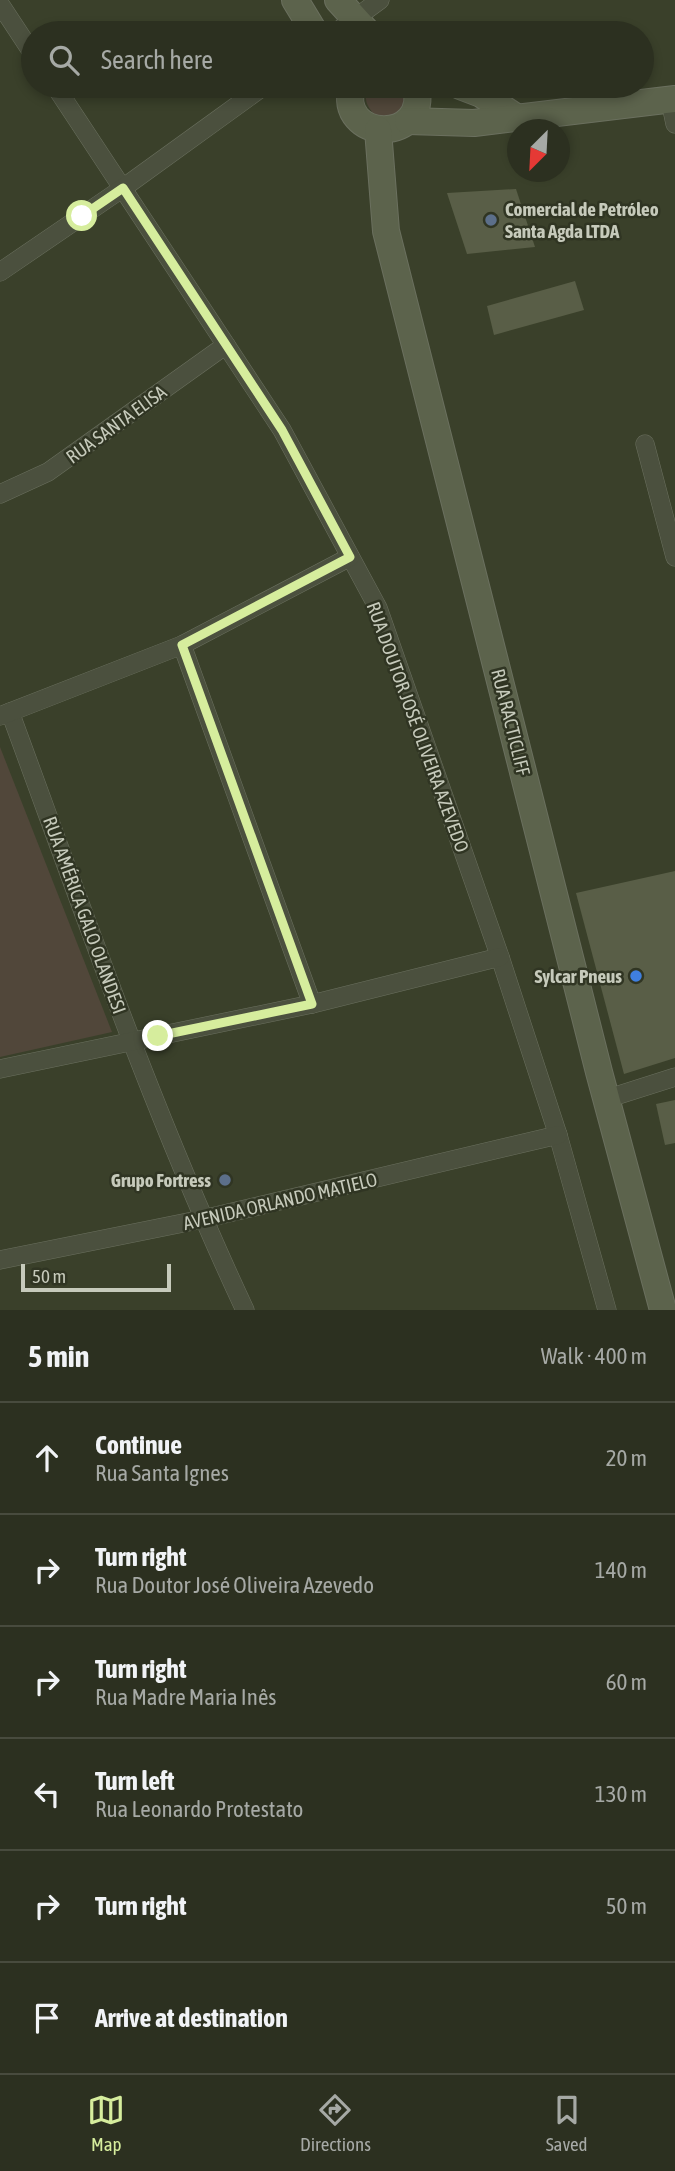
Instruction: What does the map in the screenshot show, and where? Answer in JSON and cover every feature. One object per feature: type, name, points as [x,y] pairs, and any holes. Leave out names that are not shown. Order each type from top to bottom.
[{"type":"street","points":[[295,0],[308,21]]},
{"type":"street","points":[[349,21],[380,0]]},
{"type":"street","points":[[0,4],[21,36]]},
{"type":"street","name":"RUA DOUTOR JOSÉ OLIVEIRA AZEVEDO","points":[[63,98],[282,430],[378,608],[500,957],[558,1135],[607,1310]]},
{"type":"street","points":[[0,272],[247,98]]},
{"type":"street","points":[[350,98],[359,120],[378,130],[399,127],[408,121],[417,98]]},
{"type":"street","points":[[487,98],[516,117]]},
{"type":"street","points":[[408,121],[474,123],[516,117],[673,108]]},
{"type":"street","name":"RUA RACTICLIFF","points":[[378,130],[386,231],[606,1099],[663,1310]]},
{"type":"street","name":"RUA SANTA ELISA","points":[[0,494],[48,472],[226,345]]},
{"type":"street","points":[[645,444],[675,557]]},
{"type":"street","points":[[5,714],[182,645],[350,557]]},
{"type":"street","points":[[182,645],[312,1004]]},
{"type":"street","name":"RUA AMÉRICA GALO OLANDESI","points":[[5,714],[203,1220],[245,1310]]},
{"type":"street","points":[[0,1069],[312,1004],[500,957]]},
{"type":"street","points":[[606,1099],[675,1077]]},
{"type":"street","name":"AVENIDA ORLANDO MATIELO","points":[[0,1260],[203,1220],[558,1135]]},
{"type":"shaded area","points":[[366,98],[404,98],[403,108],[390,117],[375,115]]},
{"type":"shaded area","points":[[0,747],[112,1032],[0,1057]]},
{"type":"building","name":"Comercial de Petróleo Santa Agda LTDA","points":[[516,189],[535,247],[467,254],[447,193]]},
{"type":"building","points":[[575,281],[584,310],[494,335],[487,306]]},
{"type":"building","name":"Sylcar Pneus","points":[[675,871],[675,1058],[624,1074],[576,893]]},
{"type":"building","points":[[675,1100],[675,1143],[665,1145],[656,1104]]},
{"type":"place","name":"Comercial de Petróleo Santa Agda LTDA","points":[[491,220]]},
{"type":"place","name":"Sylcar Pneus","points":[[636,976]]},
{"type":"place","name":"Grupo Fortress","points":[[225,1180]]},
{"type":"route","points":[[82,216],[123,188],[282,430],[350,557],[182,645],[312,1004],[158,1036]]}]
